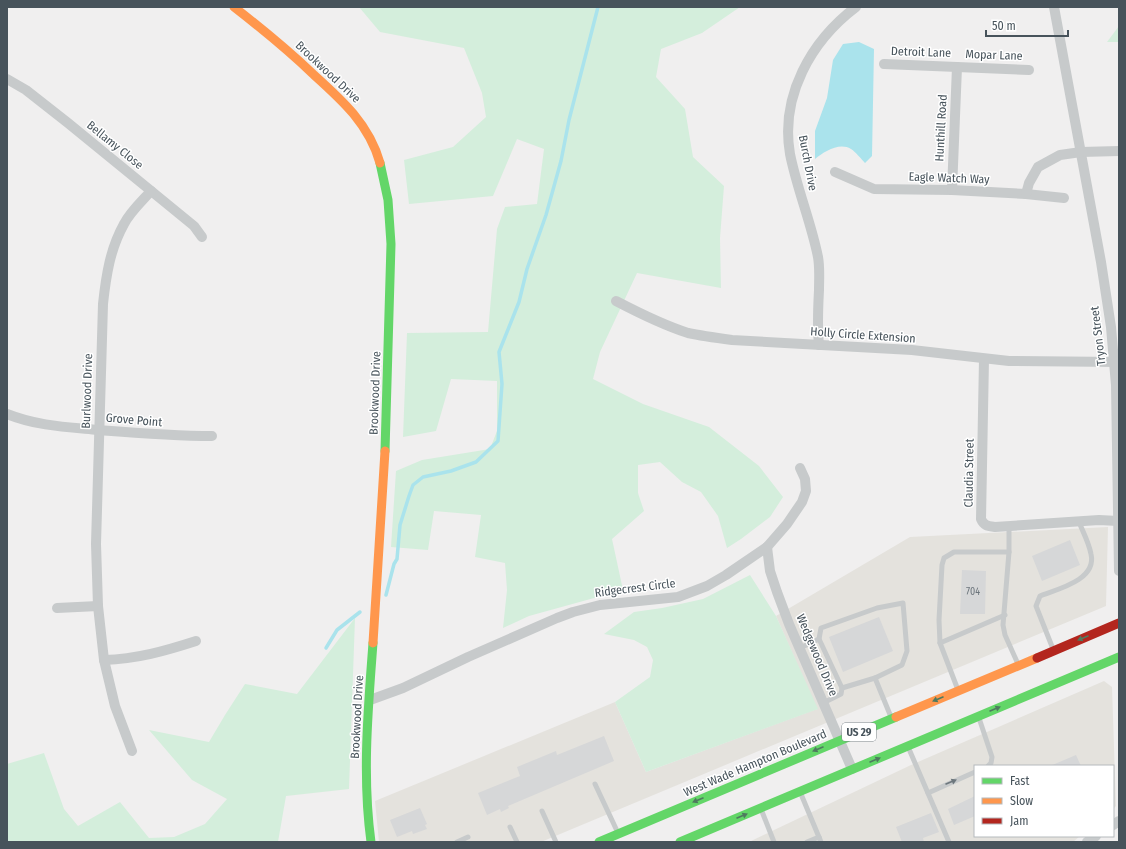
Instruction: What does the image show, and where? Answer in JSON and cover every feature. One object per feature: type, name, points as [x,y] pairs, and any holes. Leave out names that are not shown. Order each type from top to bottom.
[{"type":"main road","name":"Brookwood Drive","points":[[234,7],[304,65],[355,114],[371,138],[378,154],[384,175],[390,219],[389,338],[387,406],[368,732],[367,806],[371,842]]},
{"type":"main road","name":"West Wade Hampton Boulevard","points":[[598,842],[1119,623]]},
{"type":"main road","name":"US 29","points":[[680,842],[1119,657]]},
{"type":"street","name":"Burch Drive","points":[[819,345],[818,260],[791,156],[788,122],[794,94],[802,72],[810,57],[842,17],[856,7]]},
{"type":"street","name":"Tryon Street","points":[[1054,7],[1101,262],[1117,362],[1116,385],[1119,571]]},
{"type":"street","name":"Detroit Lane","points":[[884,64],[957,67]]},
{"type":"street","name":"Mopar Lane","points":[[957,67],[1029,70]]},
{"type":"street","name":"Hunthill Road","points":[[952,190],[957,67]]},
{"type":"street","name":"Bellamy Close","points":[[7,80],[26,90],[194,226],[202,237]]},
{"type":"street","points":[[1026,194],[1029,183],[1038,167],[1060,155],[1081,152],[1119,151]]},
{"type":"street","name":"Eagle Watch Way","points":[[835,172],[874,189],[952,190],[1026,194],[1064,198]]},
{"type":"street","name":"Burlwood Drive","points":[[132,752],[115,706],[104,660],[98,606],[96,544],[103,304],[108,265],[115,242],[124,223],[131,213],[151,191]]},
{"type":"street","name":"Holly Circle Extension","points":[[616,301],[670,326],[703,336],[732,340],[912,350],[1009,361],[1117,362]]},
{"type":"street","name":"Claudia Street","points":[[984,359],[981,519],[983,523],[987,526],[1009,526],[1118,521]]},
{"type":"street","name":"Grove Point","points":[[7,414],[28,421],[72,428],[161,435],[212,436]]},
{"type":"street","name":"Ridgecrest Circle","points":[[370,700],[403,688],[474,654],[573,612],[600,605],[678,597],[691,593],[726,575],[767,547],[787,524],[802,502],[806,491],[805,479],[800,468]]},
{"type":"street","name":"Wedgewood Drive","points":[[767,547],[770,571],[775,585],[823,703],[852,769]]},
{"type":"street","points":[[57,608],[98,606]]},
{"type":"street","points":[[104,660],[140,657],[196,641]]},
{"type":"lane","points":[[1054,650],[1036,606],[1040,596],[1081,580],[1092,566],[1092,555],[1079,522]]},
{"type":"lane","points":[[1009,526],[1009,552],[1003,625],[1005,635],[1018,665]]},
{"type":"lane","points":[[959,690],[940,643],[939,620],[942,565],[944,558],[954,552],[1009,552]]},
{"type":"lane","points":[[823,703],[841,694],[842,688],[819,639],[821,628],[877,608],[903,602],[907,651],[902,665],[875,678],[842,688]]},
{"type":"lane","points":[[940,643],[1005,615]]},
{"type":"lane","points":[[800,648],[819,639]]},
{"type":"lane","points":[[875,678],[892,718]]},
{"type":"lane","points":[[979,716],[992,757],[989,765]]},
{"type":"lane","points":[[908,746],[949,842]]},
{"type":"lane","points":[[928,792],[974,772]]},
{"type":"lane","points":[[595,784],[618,834]]},
{"type":"lane","points":[[800,791],[820,840],[808,842]]},
{"type":"lane","points":[[761,808],[774,842]]},
{"type":"lane","points":[[542,811],[556,842]]},
{"type":"lane","points":[[510,827],[517,842]]},
{"type":"lane","points":[[457,842],[468,837]]},
{"type":"shaded area","points":[[1108,527],[1106,606],[541,842],[379,842],[375,801],[615,702],[646,772],[817,709],[776,616],[910,537]]},
{"type":"shaded area","points":[[1104,681],[1112,687],[1116,806],[1114,808],[1114,765],[974,765],[974,837],[1079,837],[1073,842],[749,842],[911,765]]},
{"type":"green space","points":[[359,7],[740,7],[702,33],[661,49],[656,77],[685,109],[693,157],[724,186],[720,238],[721,288],[637,273],[600,352],[593,379],[643,404],[709,427],[759,466],[783,497],[770,517],[727,548],[718,516],[701,492],[682,482],[660,462],[638,465],[638,493],[644,511],[612,539],[623,590],[529,616],[503,628],[507,590],[505,563],[475,557],[481,515],[434,511],[428,550],[391,547],[396,471],[422,460],[490,449],[497,431],[497,381],[451,379],[436,431],[403,437],[407,333],[488,332],[497,229],[505,207],[537,204],[544,149],[517,139],[493,196],[409,204],[404,160],[453,147],[486,117],[482,93],[464,48],[380,32]]},
{"type":"green space","points":[[1119,26],[1119,42],[1107,42]]},
{"type":"green space","points":[[750,575],[776,616],[818,709],[646,772],[615,702],[650,677],[653,660],[647,647],[634,640],[604,634],[634,612],[662,608],[703,599]]},
{"type":"green space","points":[[355,618],[349,789],[286,796],[278,842],[7,842],[7,764],[44,753],[64,809],[78,826],[120,802],[149,838],[174,837],[205,824],[227,799],[192,780],[149,730],[209,742],[245,684],[297,694]]},
{"type":"water","points":[[859,42],[874,49],[872,156],[865,163],[853,150],[846,147],[837,147],[827,151],[815,159],[815,131],[827,98],[833,60],[843,44]]},
{"type":"building","points":[[1070,540],[1080,565],[1042,581],[1032,556]]},
{"type":"building","points":[[962,570],[986,571],[985,614],[960,614]]},
{"type":"building","points":[[879,617],[893,651],[843,672],[829,637]]},
{"type":"building","points":[[604,736],[614,761],[508,806],[509,808],[501,812],[500,809],[487,815],[478,793],[520,776],[517,767],[556,751],[557,755]]},
{"type":"building","points":[[1076,755],[1081,765],[1052,765]]},
{"type":"building","points":[[974,796],[974,816],[954,825],[948,809]]},
{"type":"building","points":[[420,808],[427,824],[425,825],[427,829],[413,834],[412,831],[397,837],[390,820]]},
{"type":"building","points":[[931,813],[939,832],[923,838],[924,842],[902,842],[896,827]]},
{"type":"waterway","points":[[386,595],[394,564],[397,559],[400,525],[413,485],[423,477],[451,471],[476,462],[498,441],[502,384],[499,352],[519,302],[527,269],[546,215],[561,161],[569,120],[598,7]]},
{"type":"waterway","points":[[326,648],[337,630],[360,612]]},
{"type":"traffic: fast","points":[[380,163],[388,200],[391,244],[385,451]]},
{"type":"traffic: fast","points":[[371,842],[368,817],[366,768],[373,643]]},
{"type":"traffic: fast","points":[[680,842],[1119,657]]},
{"type":"traffic: fast","points":[[599,842],[896,717]]},
{"type":"traffic: slow","points":[[234,7],[284,48],[344,103],[369,136],[380,163]]},
{"type":"traffic: slow","points":[[373,643],[385,451]]},
{"type":"traffic: slow","points":[[896,717],[1037,658]]},
{"type":"traffic: jam","points":[[1037,658],[1119,623]]}]
